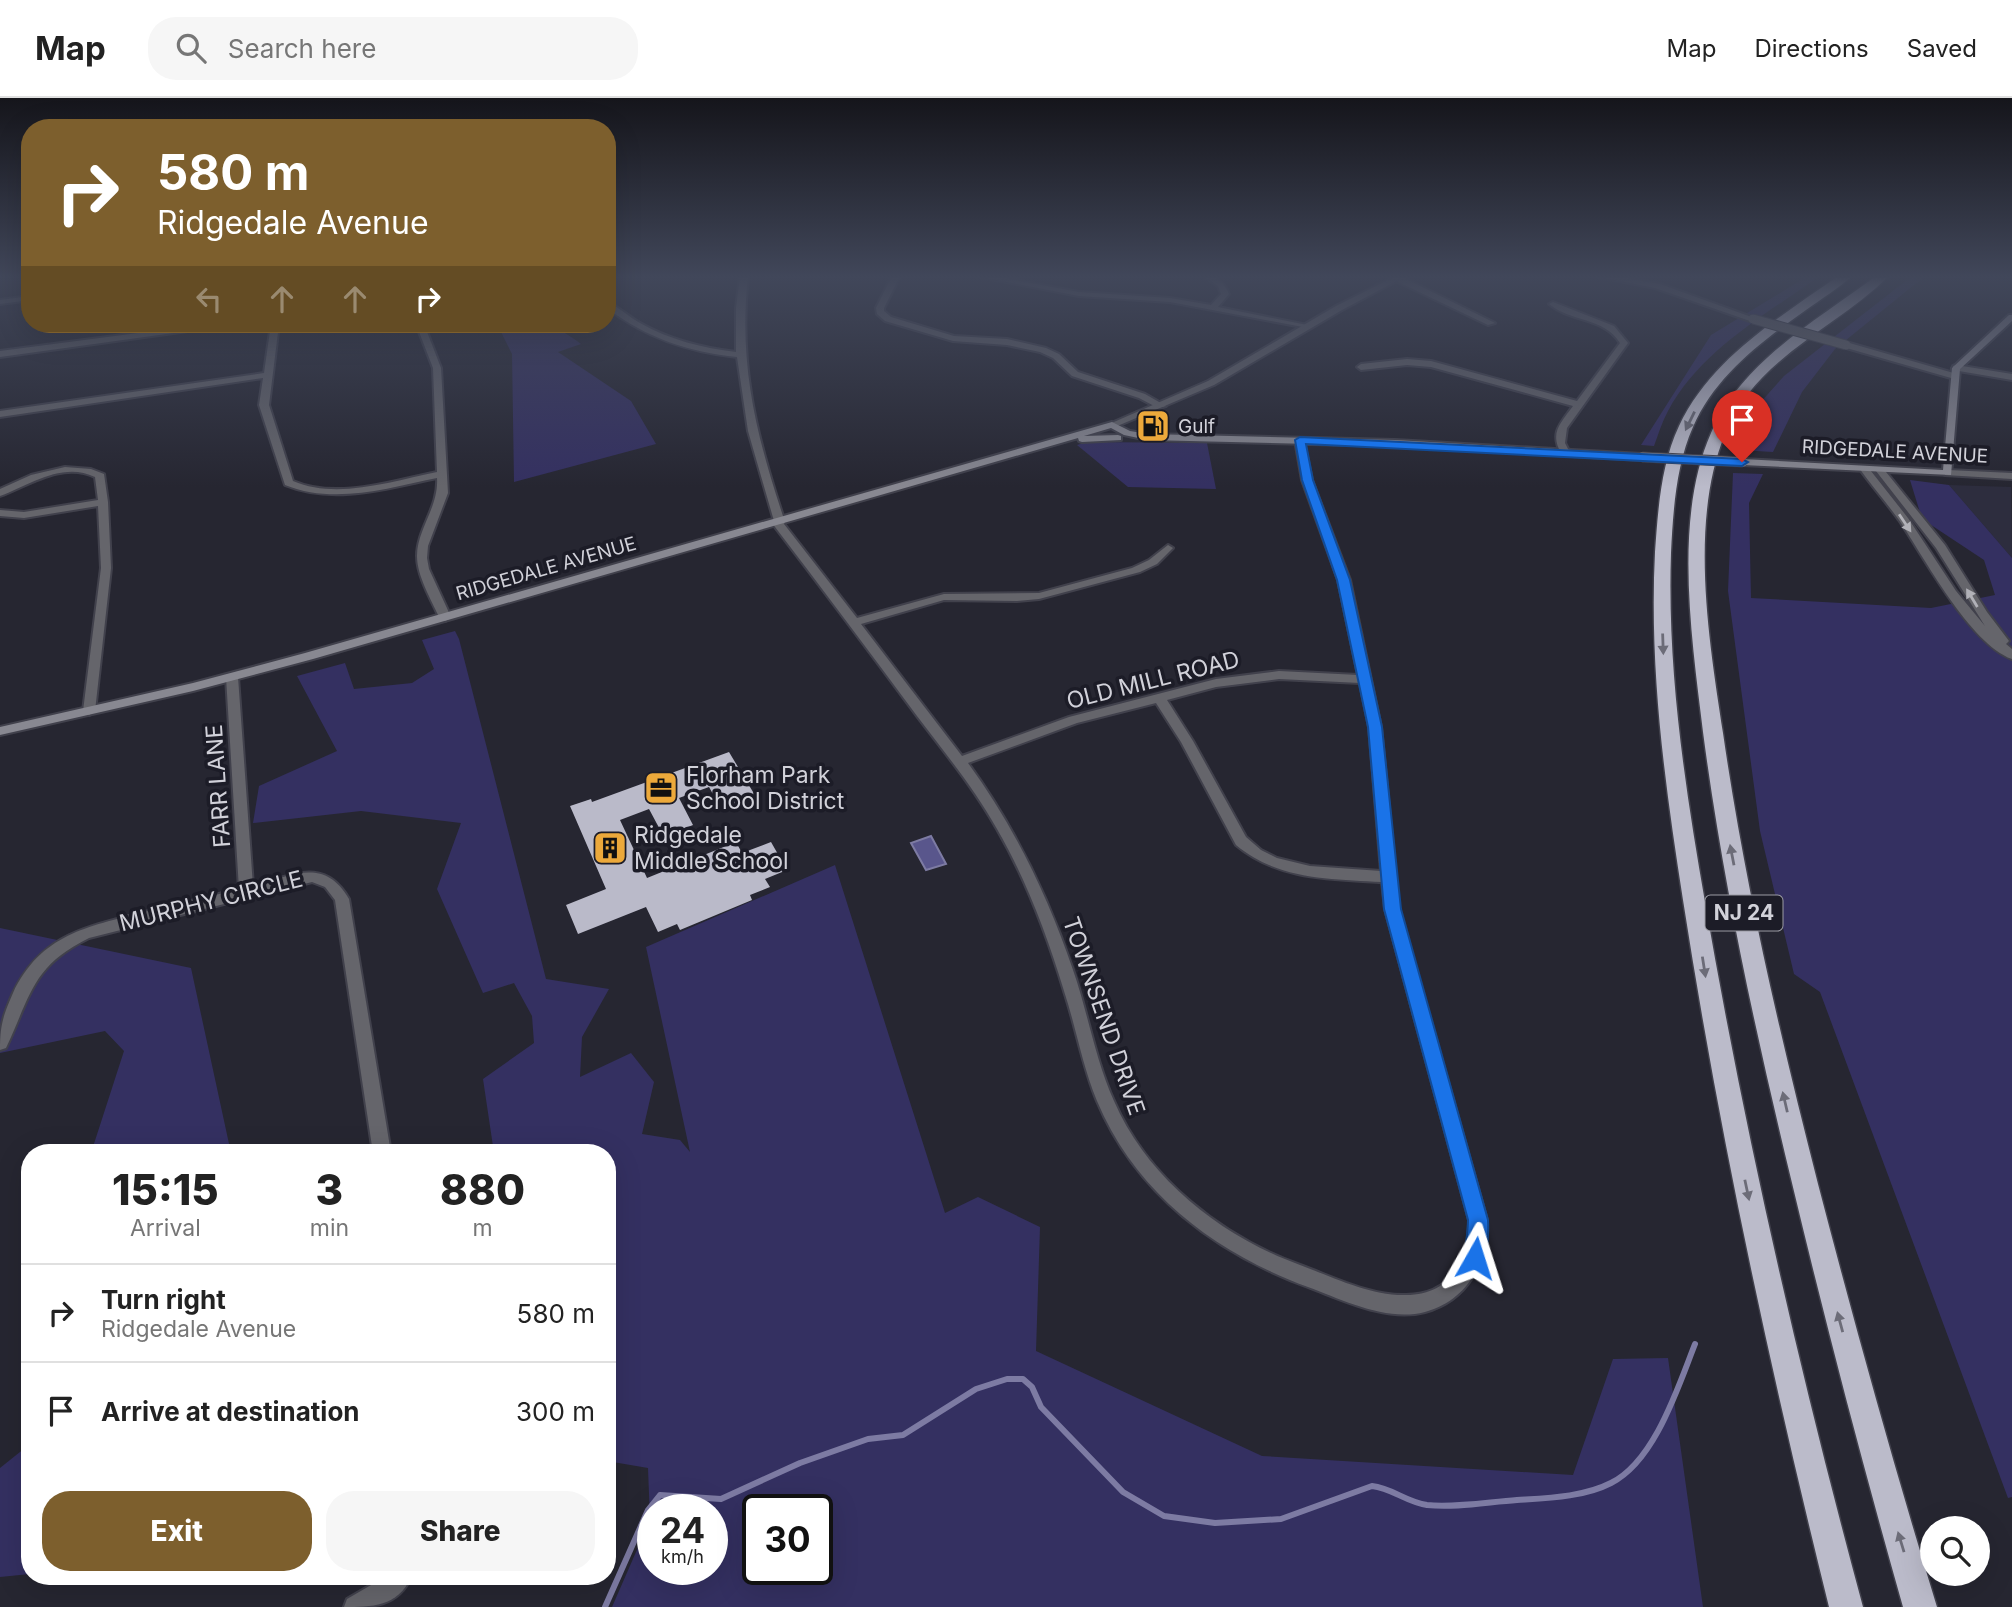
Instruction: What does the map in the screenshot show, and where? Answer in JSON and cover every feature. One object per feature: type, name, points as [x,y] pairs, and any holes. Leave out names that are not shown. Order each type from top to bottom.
[{"type":"highway","name":"NJ 24","points":[[1753,346],[1740,356],[1701,400],[1676,454],[1669,485],[1662,605],[1671,741],[1714,1030],[1766,1285],[1846,1607]]},
{"type":"highway","name":"NJ 24","points":[[1791,346],[1748,384],[1731,407],[1709,460],[1703,493],[1698,570],[1702,638],[1714,745],[1752,956],[1830,1285],[1920,1607]]},
{"type":"main road","points":[[1948,473],[1955,372],[1982,346]]},
{"type":"main road","name":"RIDGEDALE AVENUE","points":[[0,731],[232,677],[1112,425],[1127,433],[1147,437],[1300,440],[1948,473]]},
{"type":"main road","points":[[1100,428],[1118,438]]},
{"type":"main road","name":"RIDGEDALE AVENUE","points":[[1056,442],[1147,437]]},
{"type":"street","points":[[0,354],[57,346]]},
{"type":"street","points":[[271,346],[264,405],[286,478],[296,488],[314,492],[337,492],[442,474]]},
{"type":"street","points":[[429,346],[437,368],[442,499],[423,546],[422,558],[424,569],[445,617]]},
{"type":"street","points":[[691,346],[739,355]]},
{"type":"street","name":"TOWNSEND DRIVE","points":[[739,346],[757,454],[778,522],[997,817],[1030,880],[1073,992],[1106,1104],[1123,1136],[1146,1168],[1192,1215],[1219,1236],[1254,1256],[1291,1272],[1384,1302],[1417,1305],[1453,1289],[1466,1275],[1475,1258],[1479,1240],[1478,1220],[1392,909],[1375,727],[1344,580],[1307,480],[1300,440]]},
{"type":"street","points":[[1030,346],[1043,349],[1056,356],[1075,374],[1142,396],[1161,406]]},
{"type":"street","points":[[1112,425],[1211,383],[1273,346]]},
{"type":"street","points":[[1565,453],[1560,443],[1562,428],[1621,346]]},
{"type":"street","points":[[1852,346],[1955,372],[2012,377]]},
{"type":"street","points":[[1361,367],[1407,362],[1431,364],[1580,405]]},
{"type":"street","points":[[0,414],[266,375]]},
{"type":"street","points":[[1864,468],[1903,520],[1965,613],[1994,642],[2012,654]]},
{"type":"street","points":[[1879,469],[1941,547],[1982,614],[2012,654]]},
{"type":"street","points":[[0,493],[37,476],[88,470],[100,476],[106,568],[89,711]]},
{"type":"street","name":"RIDGEDALE AVENUE","points":[[1948,473],[2012,476]]},
{"type":"street","points":[[0,513],[24,515],[103,502]]},
{"type":"street","points":[[853,622],[944,597],[1017,598],[1053,592],[1136,570],[1153,562],[1168,548]]},
{"type":"street","name":"OLD MILL ROAD","points":[[958,762],[1073,720],[1159,696],[1247,678],[1312,675],[1365,679]]},
{"type":"street","name":"FARR LANE","points":[[232,677],[246,891]]},
{"type":"street","points":[[1159,696],[1236,831],[1251,851],[1264,860],[1292,869],[1389,877]]},
{"type":"street","name":"MURPHY CIRCLE","points":[[0,1043],[28,976],[55,948],[86,933],[313,876],[330,883],[342,900],[381,1144]]},
{"type":"street","points":[[355,1607],[392,1585]]},
{"type":"shaded area","points":[[508,346],[574,346],[558,352],[631,401],[656,444],[514,482],[512,354]]},
{"type":"shaded area","points":[[1704,346],[1723,346],[1682,390],[1668,411],[1654,446],[1641,445]]},
{"type":"shaded area","points":[[1822,346],[1838,346],[1802,392],[1773,452],[1739,450],[1760,403],[1784,376]]},
{"type":"shaded area","points":[[1087,442],[1207,443],[1216,489],[1128,487],[1077,445]]},
{"type":"shaded area","points":[[1733,473],[1763,474],[1749,503],[1751,598],[1931,608],[1995,595],[1984,560],[1922,519],[1910,480],[1949,485],[2012,558],[2012,1497],[2008,1498],[1820,992],[1794,974],[1760,831],[1728,591]]},
{"type":"shaded area","points":[[1949,485],[2011,487],[2012,558]]},
{"type":"shaded area","points":[[455,631],[546,979],[609,989],[582,1037],[580,1077],[631,1053],[654,1082],[642,1134],[680,1140],[690,1152],[646,947],[835,865],[945,1213],[978,1197],[1040,1227],[1036,1351],[1262,1456],[1573,1475],[1613,1359],[1668,1358],[1703,1607],[612,1607],[637,1550],[637,1585],[728,1585],[728,1494],[649,1494],[648,1468],[616,1463],[616,1144],[493,1144],[483,1079],[534,1043],[532,1016],[514,983],[483,993],[437,889],[461,823],[361,811],[253,823],[259,786],[337,751],[297,676],[345,663],[354,689],[412,683],[434,669],[422,640]]},
{"type":"shaded area","points":[[931,836],[946,864],[926,870],[911,843]]},
{"type":"shaded area","points":[[0,928],[191,968],[229,1144],[94,1144],[124,1051],[105,1031],[0,1053]]},
{"type":"shaded area","points":[[21,1451],[21,1575],[0,1577],[0,1468]]},
{"type":"building","name":"Ridgedale Middle School","points":[[729,752],[756,797],[722,810],[709,787],[679,798],[693,825],[664,837],[649,809],[620,820],[647,878],[736,842],[742,853],[771,842],[787,870],[765,879],[770,887],[750,895],[752,900],[680,930],[677,924],[658,932],[646,907],[578,934],[566,905],[606,889],[570,806],[591,799],[592,802]]},
{"type":"waterway","points":[[616,1582],[648,1510],[660,1495],[721,1499],[800,1463],[868,1439],[903,1435],[976,1389],[1007,1379],[1023,1379],[1032,1387],[1041,1407],[1123,1492],[1164,1516],[1215,1523],[1281,1519],[1372,1486],[1386,1489],[1412,1501],[1438,1506],[1578,1494],[1611,1483],[1627,1472],[1640,1458],[1673,1401],[1695,1344]]},
{"type":"waterway","points":[[605,1607],[615,1585]]},
{"type":"place","name":"Gulf","points":[[1153,426]]},
{"type":"place","name":"Florham Park School District","points":[[661,788]]},
{"type":"place","name":"Ridgedale Middle School","points":[[610,848]]},
{"type":"route","points":[[1475,1258],[1479,1240],[1478,1220],[1392,909],[1375,727],[1344,580],[1307,480],[1300,440],[1742,462]]}]
